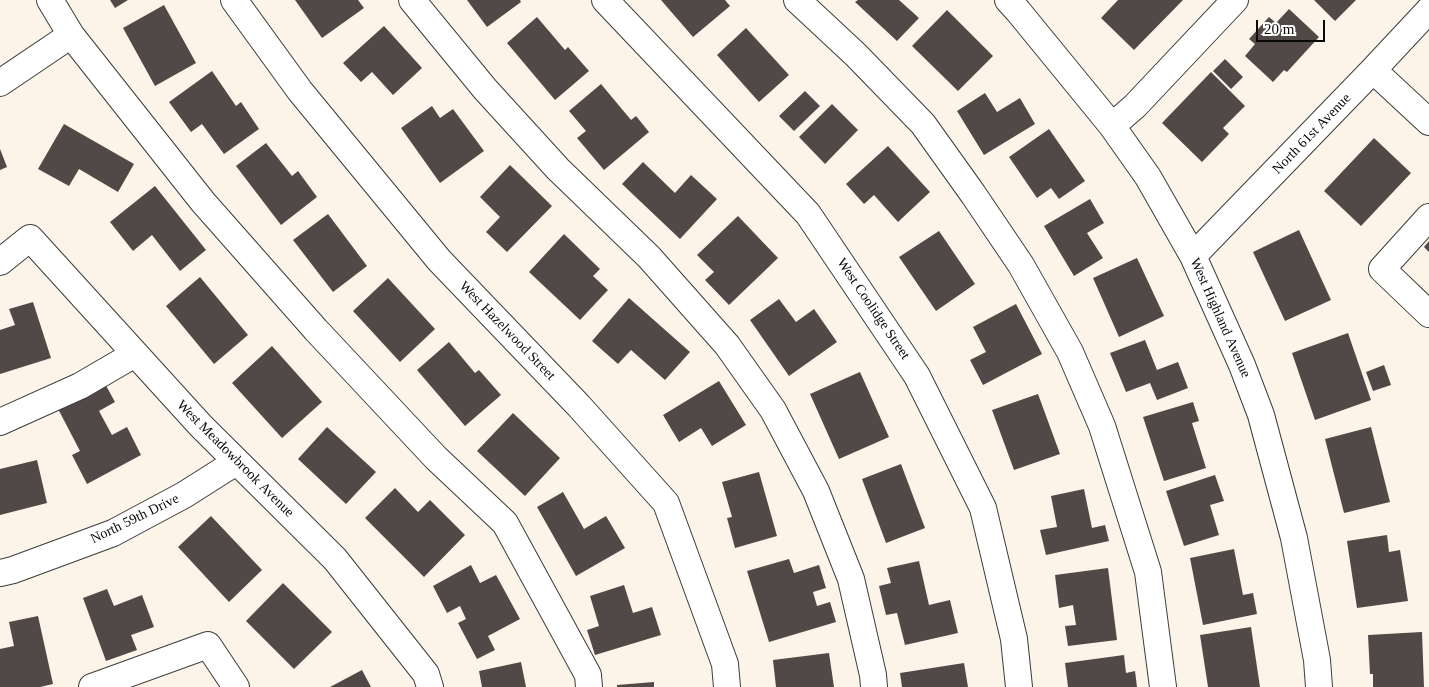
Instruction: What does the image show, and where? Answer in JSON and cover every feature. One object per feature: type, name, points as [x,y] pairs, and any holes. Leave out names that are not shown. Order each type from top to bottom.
[{"type":"street","points":[[50,0],[71,35],[203,202],[309,323],[436,458],[505,524],[588,675],[589,687]]},
{"type":"street","name":"West Hazelwood Street","points":[[234,0],[300,91],[439,260],[579,406],[666,503],[725,664],[727,687]]},
{"type":"street","points":[[412,0],[484,89],[558,169],[648,257],[727,346],[774,410],[816,491],[851,579],[873,675],[874,687]]},
{"type":"street","name":"West Coolidge Street","points":[[605,0],[808,214],[917,376],[983,508],[1014,638],[1019,687]]},
{"type":"street","points":[[798,0],[856,55],[923,124],[1021,265],[1070,352],[1102,426],[1148,572],[1163,687]]},
{"type":"street","points":[[1112,126],[1135,106],[1235,0]]},
{"type":"street","name":"West Highland Avenue","points":[[1018,4],[1112,126],[1148,177],[1193,256],[1242,365],[1261,415],[1294,538],[1317,660],[1319,687]]},
{"type":"street","name":"North 61st Avenue","points":[[1193,256],[1374,70],[1429,10]]},
{"type":"street","points":[[0,84],[71,35]]},
{"type":"street","points":[[1374,70],[1429,122]]},
{"type":"street","points":[[1429,217],[1382,269],[1429,314]]},
{"type":"street","name":"West Meadowbrook Avenue","points":[[0,262],[30,238],[201,426],[335,558],[426,674],[430,687]]},
{"type":"street","points":[[0,422],[80,386],[135,354]]},
{"type":"street","name":"North 59th Drive","points":[[0,572],[13,570],[113,533],[184,495],[236,462]]},
{"type":"street","points":[[92,687],[208,645],[236,687]]},
{"type":"building","points":[[110,0],[128,0],[115,8]]},
{"type":"building","points":[[295,0],[358,0],[364,8],[322,38]]},
{"type":"building","points":[[467,0],[520,0],[521,2],[487,27]]},
{"type":"building","points":[[661,0],[725,0],[730,6],[693,37]]},
{"type":"building","points":[[858,0],[899,0],[919,18],[897,41],[855,2]]},
{"type":"building","points":[[1118,0],[1183,0],[1134,50],[1101,18]]},
{"type":"building","points":[[1314,0],[1356,0],[1335,21]]},
{"type":"building","points":[[164,5],[196,63],[155,86],[123,28]]},
{"type":"building","points":[[1289,9],[1319,37],[1287,72],[1284,70],[1273,82],[1245,56],[1255,44],[1249,39],[1269,17],[1276,23]]},
{"type":"building","points":[[947,10],[993,56],[958,91],[912,46]]},
{"type":"building","points":[[537,17],[565,50],[568,47],[589,71],[555,100],[507,43]]},
{"type":"building","points":[[384,26],[422,68],[393,95],[372,72],[361,82],[343,63]]},
{"type":"building","points":[[746,28],[789,75],[759,102],[717,55]]},
{"type":"building","points":[[1225,59],[1243,77],[1231,89],[1213,71]]},
{"type":"building","points":[[212,71],[236,106],[241,102],[259,129],[224,154],[202,124],[191,132],[169,102]]},
{"type":"building","points":[[1211,72],[1245,106],[1223,128],[1229,134],[1202,162],[1162,123]]},
{"type":"building","points":[[601,84],[631,120],[636,116],[649,132],[604,170],[577,138],[586,131],[569,111]]},
{"type":"building","points":[[805,91],[820,106],[794,131],[779,116]]},
{"type":"building","points":[[985,93],[997,112],[1020,98],[1035,124],[984,155],[957,111]]},
{"type":"building","points":[[832,104],[858,130],[825,164],[799,137]]},
{"type":"building","points":[[432,106],[440,118],[453,109],[484,151],[440,183],[401,128]]},
{"type":"building","points":[[64,124],[134,164],[118,192],[79,169],[69,186],[38,169]]},
{"type":"building","points":[[1049,129],[1085,181],[1059,199],[1051,188],[1037,198],[1009,157]]},
{"type":"building","points":[[1374,138],[1411,173],[1361,226],[1324,191]]},
{"type":"building","points":[[266,143],[292,176],[298,171],[317,197],[281,225],[236,166]]},
{"type":"building","points":[[888,146],[930,192],[898,222],[874,195],[864,204],[846,184]]},
{"type":"building","points":[[0,149],[7,167],[0,170]]},
{"type":"building","points":[[643,162],[675,193],[691,175],[717,199],[680,239],[622,184]]},
{"type":"building","points":[[510,165],[552,206],[507,252],[486,232],[500,217],[480,197]]},
{"type":"building","points":[[155,186],[206,250],[180,271],[152,235],[133,251],[110,222]]},
{"type":"building","points":[[1090,199],[1104,223],[1087,233],[1103,258],[1074,276],[1044,226]]},
{"type":"building","points":[[328,214],[367,266],[333,292],[293,240]]},
{"type":"building","points":[[738,216],[778,258],[729,305],[705,280],[714,272],[697,255]]},
{"type":"building","points":[[1299,230],[1331,300],[1285,321],[1253,252]]},
{"type":"building","points":[[939,231],[975,284],[936,311],[899,257]]},
{"type":"building","points":[[564,234],[600,269],[593,276],[608,290],[580,320],[529,272]]},
{"type":"building","points":[[1429,241],[1429,252],[1424,247]]},
{"type":"building","points":[[1137,258],[1164,316],[1119,337],[1093,278]]},
{"type":"building","points":[[200,277],[248,335],[214,364],[166,306]]},
{"type":"building","points":[[388,278],[435,329],[400,362],[353,311]]},
{"type":"building","points":[[629,298],[690,352],[665,380],[631,350],[618,364],[592,341]]},
{"type":"building","points":[[779,299],[796,322],[814,309],[837,342],[789,376],[750,320]]},
{"type":"building","points":[[33,302],[51,358],[0,374],[0,330],[15,325],[9,309]]},
{"type":"building","points":[[1016,304],[1042,354],[983,385],[970,360],[986,352],[973,327]]},
{"type":"building","points":[[1348,333],[1371,400],[1315,420],[1292,353]]},
{"type":"building","points":[[1145,340],[1157,370],[1178,362],[1188,388],[1157,400],[1150,383],[1126,392],[1110,353]]},
{"type":"building","points":[[449,342],[475,373],[479,370],[501,395],[465,426],[417,370]]},
{"type":"building","points":[[272,346],[322,402],[282,438],[232,383]]},
{"type":"building","points":[[1384,365],[1391,385],[1373,391],[1366,372]]},
{"type":"building","points":[[860,372],[889,437],[839,459],[810,394]]},
{"type":"building","points":[[103,380],[115,402],[99,411],[112,435],[127,427],[141,455],[87,484],[72,455],[80,451],[56,405]]},
{"type":"building","points":[[719,381],[746,425],[712,446],[701,428],[679,442],[663,415]]},
{"type":"building","points":[[1038,394],[1060,454],[1014,470],[992,410]]},
{"type":"building","points":[[1193,402],[1199,421],[1192,423],[1206,468],[1164,481],[1143,417]]},
{"type":"building","points":[[513,413],[560,458],[525,496],[477,451]]},
{"type":"building","points":[[327,427],[376,472],[346,504],[298,459]]},
{"type":"building","points":[[1371,427],[1390,502],[1344,513],[1325,439]]},
{"type":"building","points":[[37,460],[47,503],[0,515],[0,469]]},
{"type":"building","points":[[901,464],[925,528],[886,543],[862,479]]},
{"type":"building","points":[[759,472],[777,536],[735,548],[727,518],[732,517],[722,482]]},
{"type":"building","points":[[1215,475],[1224,501],[1210,505],[1219,535],[1184,546],[1166,491]]},
{"type":"building","points":[[395,488],[418,512],[430,500],[465,535],[424,577],[365,518]]},
{"type":"building","points":[[1084,489],[1092,528],[1105,525],[1109,541],[1046,555],[1040,530],[1057,527],[1051,496]]},
{"type":"building","points":[[563,492],[584,529],[606,516],[625,548],[576,576],[537,507]]},
{"type":"building","points":[[211,516],[262,570],[229,602],[178,547]]},
{"type":"building","points":[[1387,535],[1389,552],[1400,550],[1408,601],[1357,608],[1347,541]]},
{"type":"building","points":[[1234,549],[1243,595],[1253,593],[1257,614],[1203,625],[1190,558]]},
{"type":"building","points":[[789,559],[794,573],[819,565],[826,588],[813,592],[817,606],[830,602],[836,622],[769,642],[747,571]]},
{"type":"building","points":[[919,561],[929,605],[950,600],[958,633],[905,645],[897,613],[886,615],[879,586],[891,583],[887,568]]},
{"type":"building","points":[[471,565],[480,583],[496,575],[520,619],[488,636],[495,650],[477,659],[458,623],[466,619],[460,606],[447,613],[433,586]]},
{"type":"building","points":[[1108,568],[1117,640],[1068,646],[1065,626],[1076,625],[1073,605],[1059,608],[1055,575]]},
{"type":"building","points":[[283,583],[332,632],[294,669],[246,621]]},
{"type":"building","points":[[624,585],[633,613],[652,607],[661,635],[595,655],[587,630],[599,626],[590,596]]},
{"type":"building","points":[[107,589],[114,606],[142,595],[154,627],[131,635],[137,650],[106,661],[83,598]]},
{"type":"building","points":[[38,616],[53,684],[40,687],[0,687],[0,649],[14,646],[9,622]]},
{"type":"building","points":[[1251,627],[1260,687],[1208,687],[1200,635]]},
{"type":"building","points":[[1422,632],[1424,687],[1373,687],[1373,674],[1370,674],[1368,635]]},
{"type":"building","points":[[829,653],[834,687],[776,687],[773,660]]},
{"type":"building","points":[[1124,655],[1126,673],[1135,671],[1137,687],[1068,687],[1065,663]]},
{"type":"building","points":[[521,662],[526,687],[482,687],[479,671]]},
{"type":"building","points":[[964,663],[968,687],[902,687],[900,673]]},
{"type":"building","points":[[362,670],[371,687],[330,687]]},
{"type":"building","points":[[654,682],[654,687],[617,687],[617,685]]}]
